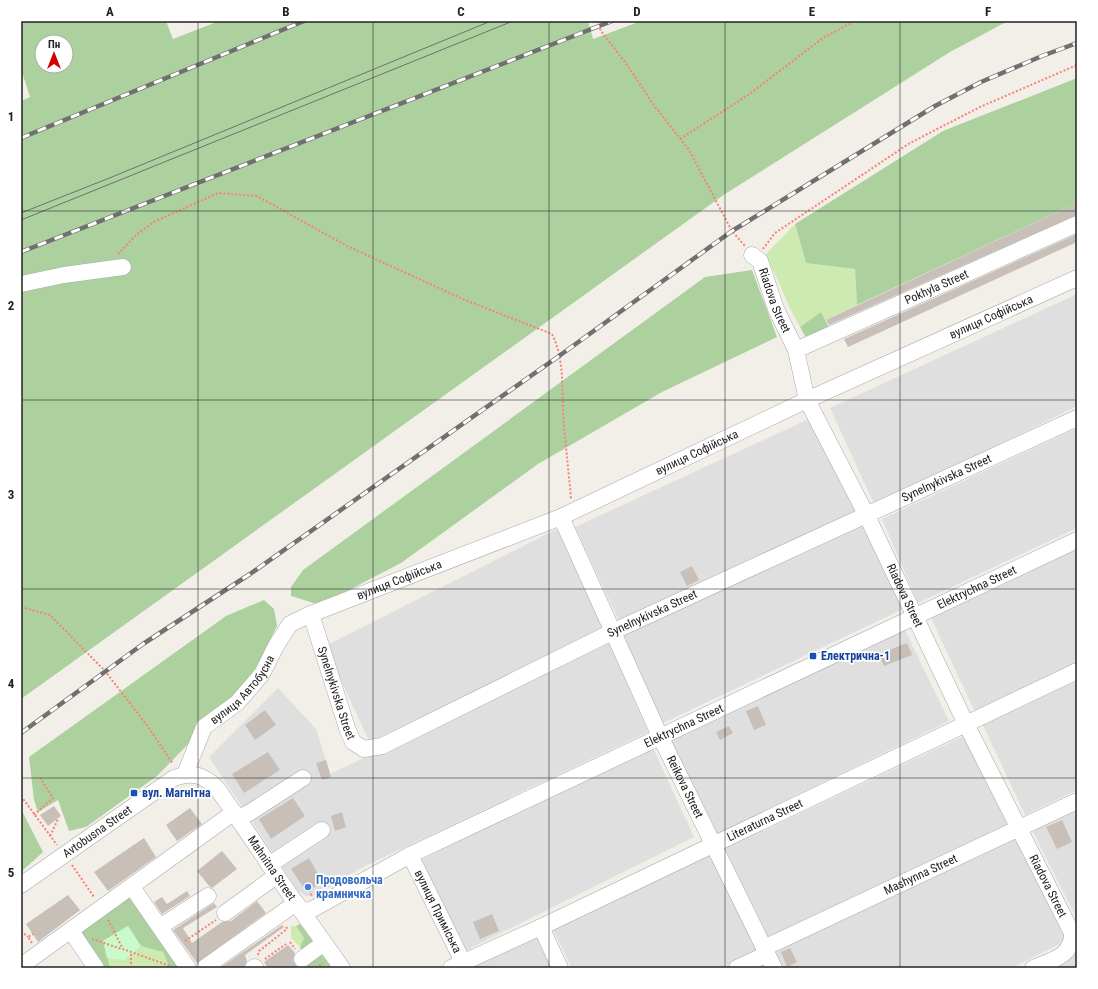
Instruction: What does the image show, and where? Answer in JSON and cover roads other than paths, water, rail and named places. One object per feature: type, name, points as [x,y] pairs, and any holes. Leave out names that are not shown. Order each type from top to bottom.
[{"type":"street","name":"Pokhyla Street","points":[[796,350],[1077,224]]},
{"type":"street","name":"Riadova Street","points":[[756,258],[776,309],[796,350],[808,400],[867,516],[966,724],[1019,828],[1075,932]]},
{"type":"street","points":[[21,284],[64,275],[116,268]]},
{"type":"street","name":"вулиця Софійська","points":[[311,614],[566,514],[808,400],[1077,278]]},
{"type":"street","name":"Synelnykivska Street","points":[[311,614],[347,728],[353,742],[364,749],[382,746],[612,632],[867,516],[1077,418]]},
{"type":"street","name":"Reikova Street","points":[[566,514],[612,632],[660,736],[768,957]]},
{"type":"street","name":"Elektrychna Street","points":[[204,968],[299,907],[311,910],[410,855],[1077,540]]},
{"type":"street","name":"вулиця Автобусна","points":[[186,773],[204,727],[237,703],[262,674],[276,646],[290,624],[311,614]]},
{"type":"street","name":"Literaturna Street","points":[[461,966],[1077,671]]},
{"type":"street","name":"Mahnitna Street","points":[[186,773],[207,778],[217,788],[340,967]]},
{"type":"street","name":"Avtobusna Street","points":[[21,885],[174,778],[186,773]]},
{"type":"street","points":[[21,967],[132,887],[236,815],[249,813],[303,778]]},
{"type":"street","name":"Mashynna Street","points":[[737,968],[768,957],[1019,828],[1077,801]]},
{"type":"street","points":[[225,913],[273,870],[322,830]]},
{"type":"street","name":"вулиця Приміська","points":[[410,855],[461,966]]},
{"type":"street","points":[[132,887],[161,926],[188,968]]},
{"type":"street","points":[[161,926],[208,896]]},
{"type":"street","points":[[541,927],[560,968]]},
{"type":"street","points":[[71,931],[96,968]]},
{"type":"street","points":[[1033,968],[1067,952],[1072,943],[1075,932]]},
{"type":"street","points":[[302,959],[324,943]]},
{"type":"tram line","points":[[21,213],[491,21]]},
{"type":"tram line","points":[[21,220],[513,21]]},
{"type":"railway","points":[[21,138],[304,21]]},
{"type":"railway","points":[[21,252],[612,21]]},
{"type":"railway","points":[[21,733],[143,644],[250,574],[559,356],[732,231],[935,106],[981,82],[1077,43]]},
{"type":"place","name":"Електрична-1","points":[[813,656]]},
{"type":"place","name":"вул. Магнітна","points":[[134,793]]},
{"type":"place","name":"Продовольча крамничка","points":[[308,887]]}]
